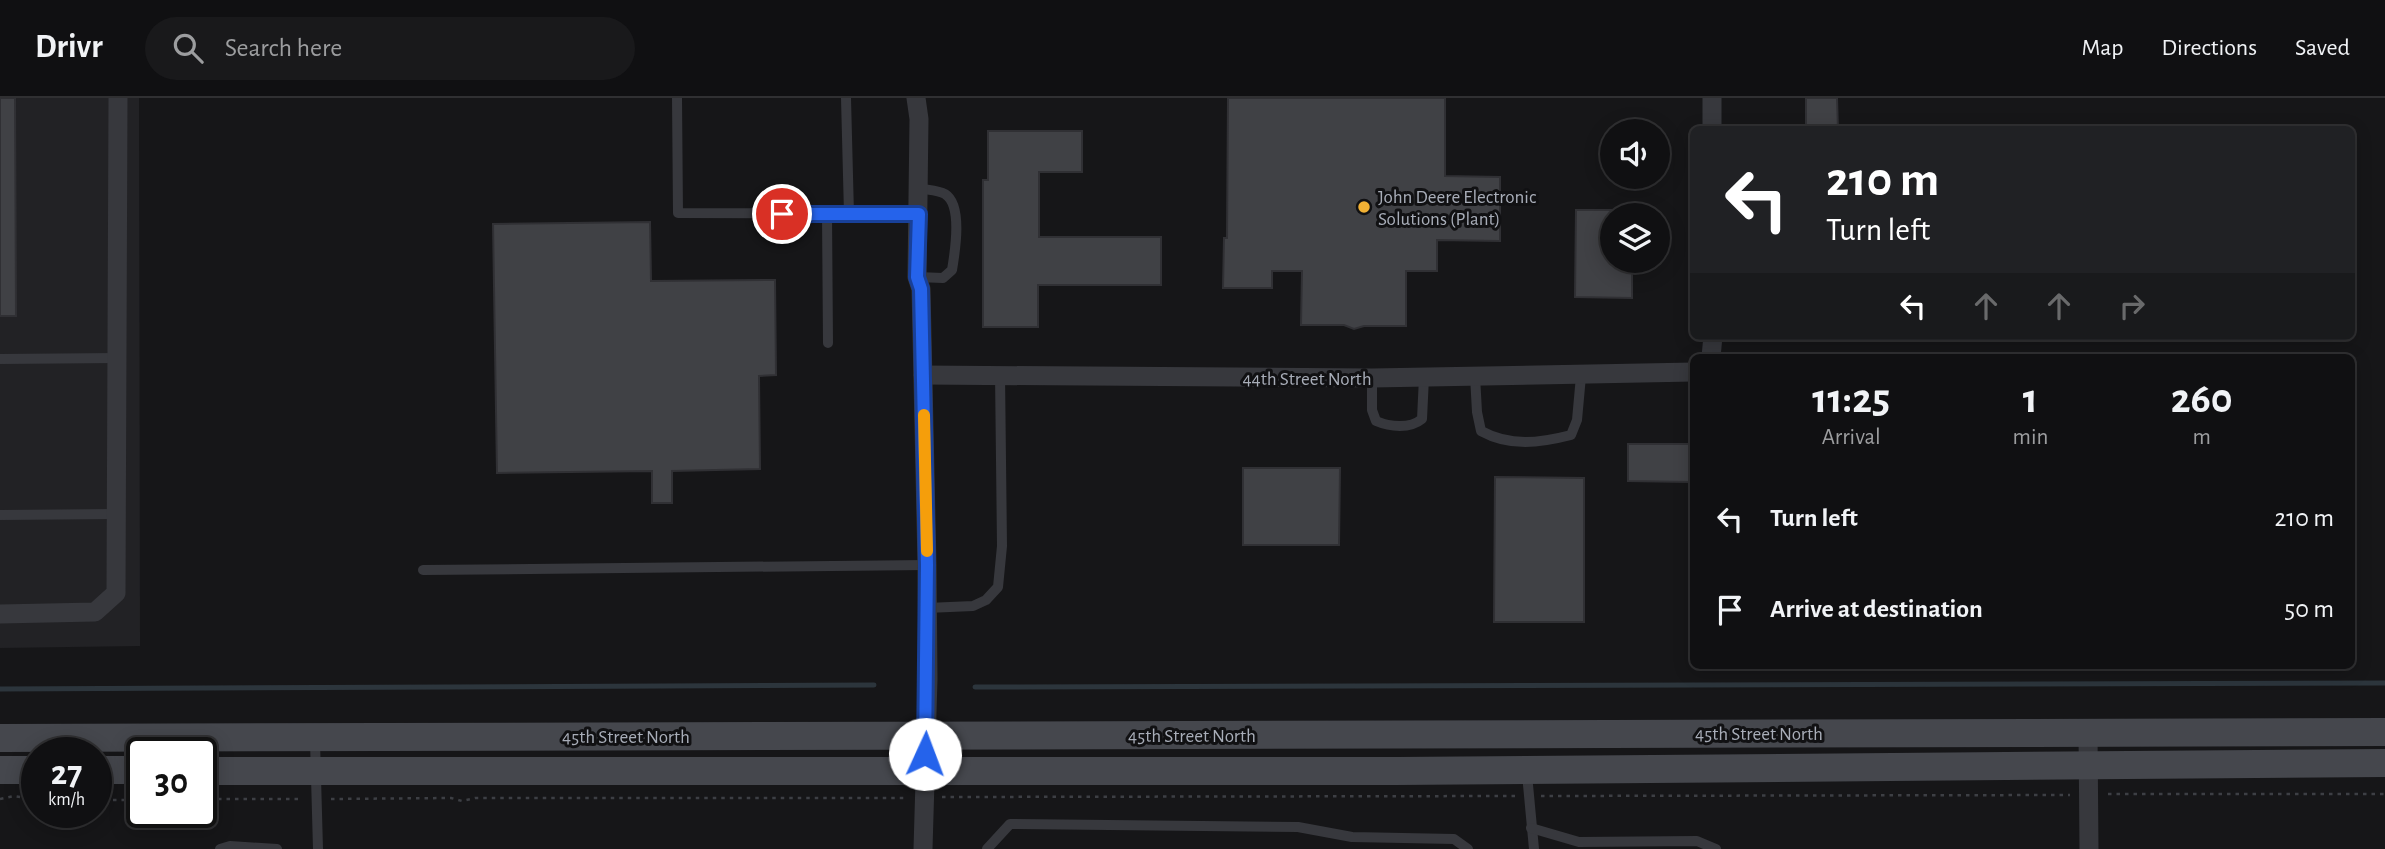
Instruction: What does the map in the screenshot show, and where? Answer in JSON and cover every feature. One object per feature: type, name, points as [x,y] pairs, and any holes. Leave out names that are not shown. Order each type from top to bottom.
[{"type":"main road","name":"45th Street North","points":[[0,738],[2385,732]]},
{"type":"main road","name":"45th Street North","points":[[217,773],[316,785],[1527,783],[2088,766],[2385,763]]},
{"type":"main road","points":[[0,770],[21,770]]},
{"type":"street","points":[[0,614],[95,612],[116,593],[118,98]]},
{"type":"street","points":[[916,98],[919,119],[917,277],[921,289],[927,565],[923,849]]},
{"type":"street","points":[[1712,98],[1712,126]]},
{"type":"street","name":"44th Street North","points":[[923,375],[1372,378],[1690,375]]},
{"type":"street","points":[[2088,732],[2089,849]]},
{"type":"lane","points":[[677,98],[678,213],[919,214]]},
{"type":"lane","points":[[846,98],[849,214]]},
{"type":"lane","points":[[917,277],[943,278],[952,270],[956,222],[950,198],[943,192],[918,188]]},
{"type":"lane","points":[[827,214],[828,343]]},
{"type":"lane","points":[[0,359],[118,358]]},
{"type":"lane","points":[[927,608],[973,606],[986,600],[998,587],[1002,546],[1000,374]]},
{"type":"lane","points":[[1475,376],[1481,431],[1499,441],[1550,440],[1571,435],[1577,420],[1581,376]]},
{"type":"lane","points":[[1372,378],[1372,410],[1376,421],[1385,425],[1414,425],[1422,419],[1424,377]]},
{"type":"lane","points":[[0,515],[116,514]]},
{"type":"lane","points":[[423,570],[927,565]]},
{"type":"lane","points":[[315,737],[318,849]]},
{"type":"lane","points":[[1527,783],[1534,849]]},
{"type":"lane","points":[[987,849],[1010,824],[1298,827],[1352,838],[1454,839],[1468,849]]},
{"type":"lane","points":[[1531,828],[1579,842],[1697,841],[1716,849]]},
{"type":"lane","points":[[220,849],[230,846],[277,849]]},
{"type":"path","points":[[217,797],[316,785],[462,801],[475,798],[924,785],[1527,783],[2089,794],[2385,794]]},
{"type":"path","points":[[0,799],[21,797]]},
{"type":"shaded area","points":[[0,98],[139,98],[140,646],[0,648]]},
{"type":"building","points":[[0,98],[15,98],[16,316],[0,316]]},
{"type":"building","name":"John Deere Electronic Solutions (Plant)","points":[[1228,98],[1445,98],[1445,176],[1500,177],[1500,241],[1437,240],[1437,271],[1406,271],[1406,326],[1364,326],[1354,329],[1344,325],[1301,325],[1302,271],[1272,271],[1272,288],[1223,288],[1224,238],[1227,238]]},
{"type":"building","points":[[1806,98],[1837,98],[1838,126],[1806,126]]},
{"type":"building","points":[[988,131],[1082,131],[1082,172],[1039,172],[1039,237],[1161,237],[1161,285],[1038,285],[1038,327],[983,327],[983,180],[988,180]]},
{"type":"building","points":[[1576,210],[1600,210],[1600,273],[1632,273],[1632,298],[1575,297]]},
{"type":"building","points":[[650,222],[651,281],[775,280],[776,375],[759,376],[760,469],[672,471],[672,503],[652,503],[652,471],[497,473],[493,224]]},
{"type":"building","points":[[1628,444],[1690,444],[1690,482],[1628,481]]},
{"type":"building","points":[[1243,468],[1340,468],[1339,545],[1243,545]]},
{"type":"building","points":[[1495,477],[1584,478],[1584,622],[1494,622]]},
{"type":"waterway","points":[[975,687],[2385,683]]},
{"type":"waterway","points":[[0,689],[874,685]]},
{"type":"slow traffic","points":[[924,415],[927,551]]},
{"type":"place","name":"John Deere Electronic Solutions (Plant)","points":[[1364,207]]},
{"type":"route","points":[[782,214],[919,214],[917,277],[921,289],[927,565],[928,679],[925,754]]}]
